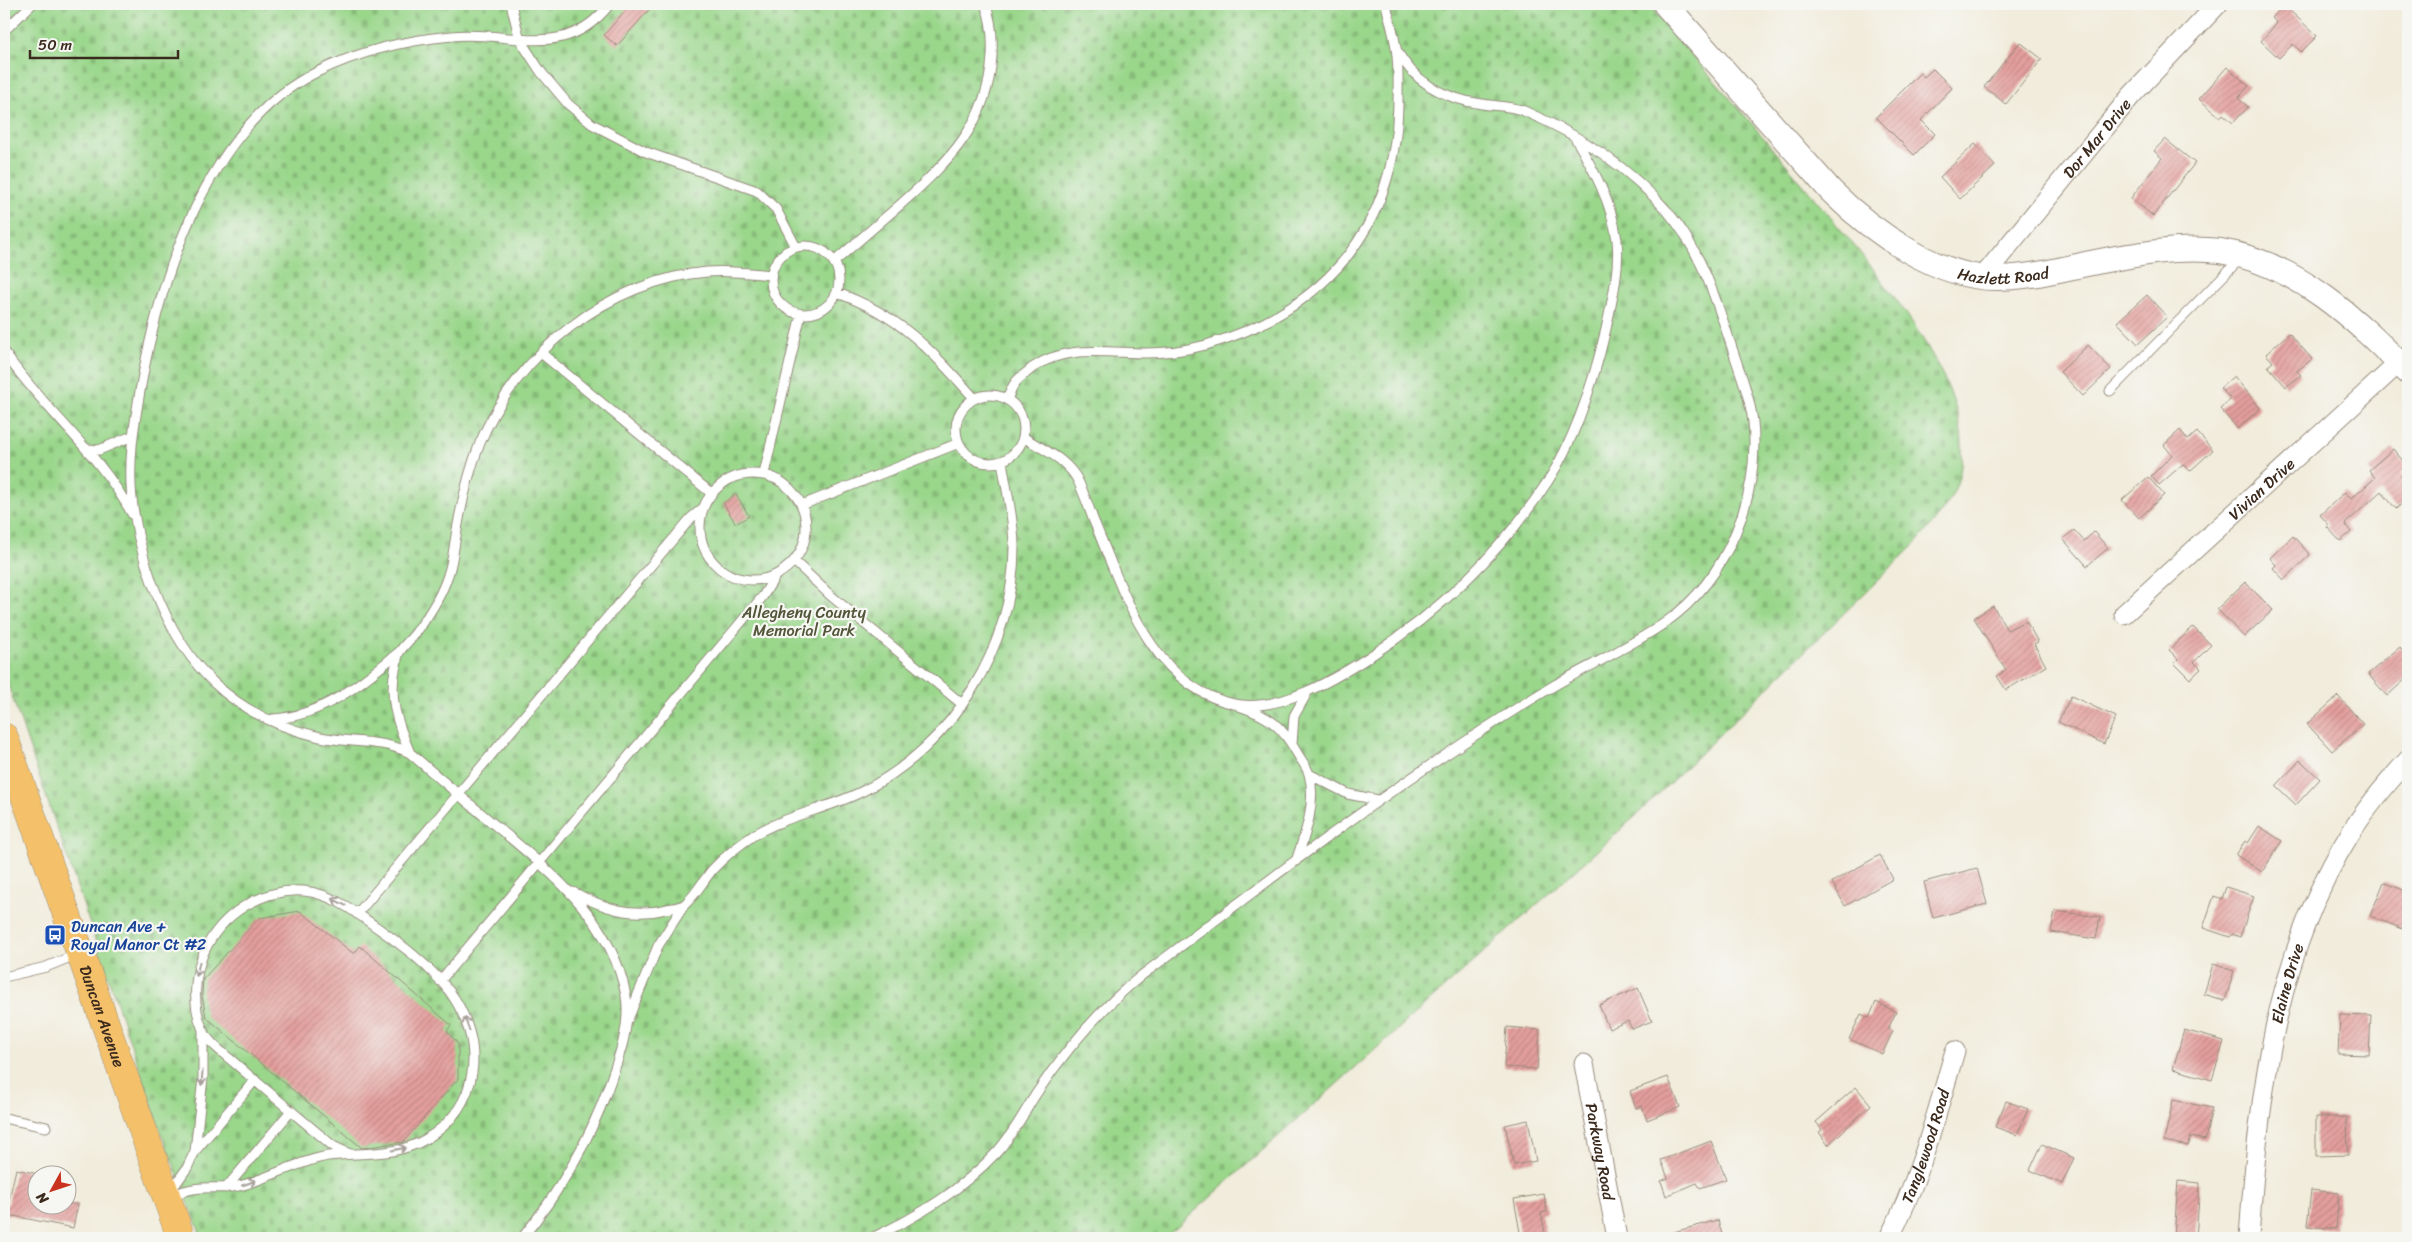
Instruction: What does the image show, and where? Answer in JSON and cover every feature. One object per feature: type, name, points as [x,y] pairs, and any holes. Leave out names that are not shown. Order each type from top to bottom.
[{"type":"main road","name":"Duncan Avenue","points":[[4,737],[181,1238]]},
{"type":"street","name":"Hazlett Road","points":[[1665,4],[1831,192],[1854,214],[1877,232],[1922,257],[1966,274],[1982,278],[2026,276],[2094,260],[2166,250],[2220,251],[2287,274],[2326,297],[2345,311],[2404,367]]},
{"type":"street","name":"Dor Mar Drive","points":[[1982,278],[2131,96],[2218,4]]},
{"type":"street","name":"Vivian Drive","points":[[2124,614],[2404,367]]},
{"type":"street","name":"Elaine Drive","points":[[2249,1238],[2255,1157],[2266,1076],[2284,992],[2300,939],[2350,834],[2377,797],[2408,760]]},
{"type":"street","name":"Tanglewood Road","points":[[1889,1238],[1912,1189],[1928,1143],[1954,1051]]},
{"type":"street","name":"Parkway Road","points":[[1584,1064],[1617,1238]]},
{"type":"lane","points":[[4,31],[32,4]]},
{"type":"lane","points":[[511,4],[520,40],[541,72],[568,104],[592,124],[646,152],[757,191],[776,209],[796,247]]},
{"type":"lane","points":[[135,520],[132,436],[148,346],[170,271],[199,201],[228,151],[257,116],[287,90],[317,72],[391,46],[451,36],[498,36],[520,40],[557,40],[593,22],[610,4]]},
{"type":"lane","points":[[834,262],[947,162],[975,122],[986,93],[992,69],[993,41],[989,15],[985,4]]},
{"type":"lane","points":[[1007,400],[1015,383],[1041,362],[1056,355],[1094,351],[1147,353],[1206,345],[1261,324],[1315,290],[1340,266],[1361,238],[1376,211],[1387,182],[1394,151],[1398,120],[1396,49],[1386,4]]},
{"type":"lane","points":[[872,1238],[924,1212],[954,1193],[972,1177],[1002,1146],[1066,1052],[1113,999],[1378,800],[1493,723],[1669,620],[1700,592],[1720,564],[1735,534],[1746,502],[1753,446],[1750,403],[1715,299],[1700,261],[1687,236],[1648,190],[1624,169],[1573,134],[1518,109],[1459,100],[1435,90],[1409,68],[1396,49]]},
{"type":"lane","points":[[1234,704],[1267,703],[1307,692],[1385,647],[1470,578],[1492,554],[1548,480],[1570,439],[1587,395],[1601,348],[1613,296],[1617,264],[1617,242],[1612,218],[1589,160],[1573,134]]},
{"type":"lane","points":[[812,246],[824,251],[834,262],[839,277],[837,293],[826,308],[814,313],[801,314],[790,311],[779,302],[772,290],[771,275],[776,260],[796,247],[812,246]]},
{"type":"lane","points":[[2110,391],[2242,257]]},
{"type":"lane","points":[[268,720],[293,718],[313,711],[366,680],[399,652],[418,629],[437,600],[448,575],[470,471],[493,415],[513,384],[563,331],[594,310],[634,290],[670,278],[706,272],[727,271],[771,275]]},
{"type":"lane","points":[[837,293],[865,302],[932,350],[975,399]]},
{"type":"lane","points":[[764,474],[801,314]]},
{"type":"lane","points":[[4,352],[22,379],[88,449],[119,489],[135,520],[159,600],[178,638],[195,663],[212,682],[230,698],[268,720],[320,737],[382,744],[399,747],[410,752],[540,863],[592,916],[605,937],[619,968],[626,998],[626,1024]]},
{"type":"lane","points":[[541,353],[711,493]]},
{"type":"lane","points":[[995,396],[1007,400],[1021,416],[1023,424],[1022,437],[1017,449],[1002,460],[990,463],[976,460],[967,454],[959,443],[956,426],[958,420],[964,407],[975,399],[995,396]]},
{"type":"lane","points":[[88,449],[99,450],[132,436]]},
{"type":"lane","points":[[1022,437],[1057,456],[1076,478],[1131,607],[1153,647],[1185,680],[1207,694],[1271,720],[1292,744],[1309,774],[1310,810],[1306,831],[1296,861]]},
{"type":"lane","points":[[802,505],[959,443]]},
{"type":"lane","points":[[522,1238],[553,1199],[579,1154],[606,1095],[618,1061],[626,1024],[658,946],[684,905],[714,868],[735,848],[756,834],[779,822],[864,791],[916,756],[940,733],[979,680],[993,648],[1007,605],[1012,575],[1014,546],[1012,517],[1002,460]]},
{"type":"lane","points":[[764,474],[785,483],[793,491],[802,505],[807,532],[802,548],[794,561],[776,575],[765,579],[749,580],[730,575],[718,567],[708,555],[702,542],[700,526],[703,508],[711,493],[725,481],[738,475],[764,474]]},
{"type":"lane","points":[[357,914],[460,795],[691,518],[703,508]]},
{"type":"lane","points":[[794,561],[830,595],[962,704]]},
{"type":"lane","points":[[440,981],[763,596],[776,575]]},
{"type":"lane","points":[[399,652],[393,676],[392,701],[398,726],[410,752]]},
{"type":"lane","points":[[1292,744],[1294,716],[1307,692]]},
{"type":"lane","points":[[1309,774],[1348,794],[1378,800]]},
{"type":"lane","points":[[566,888],[596,904],[613,910],[652,911],[684,905]]},
{"type":"lane","points":[[167,1197],[193,1189],[241,1186],[325,1157],[382,1153],[405,1148],[425,1139],[444,1125],[462,1104],[473,1072],[470,1030],[463,1013],[440,981],[396,941],[327,896],[304,891],[283,893],[262,898],[240,908],[222,923],[209,941],[200,962],[196,980],[196,999],[202,1030],[203,1078],[195,1150]]},
{"type":"lane","points":[[4,977],[46,968],[80,953]]},
{"type":"lane","points":[[202,1030],[212,1042],[291,1111],[333,1146],[350,1154]]},
{"type":"lane","points":[[167,1197],[187,1168],[195,1150],[255,1080]]},
{"type":"lane","points":[[226,1188],[291,1111]]},
{"type":"lane","points":[[4,1118],[46,1127]]},
{"type":"green space","name":"Allegheny County Memorial Park","points":[[4,4],[1648,4],[1836,224],[1907,315],[1928,348],[1945,381],[1957,414],[1962,446],[1959,476],[1950,499],[1936,520],[1917,542],[1638,814],[1165,1238],[202,1238],[161,1132],[4,673]]},
{"type":"building","points":[[631,4],[654,4],[617,46],[604,35]]},
{"type":"building","points":[[2284,5],[2317,36],[2301,52],[2293,44],[2279,58],[2261,41],[2277,23],[2272,18]]},
{"type":"building","points":[[2020,42],[2042,59],[2006,104],[1984,87]]},
{"type":"building","points":[[2227,67],[2249,86],[2238,98],[2248,107],[2233,123],[2223,114],[2220,117],[2199,99]]},
{"type":"building","points":[[1933,69],[1952,88],[1921,120],[1935,134],[1914,155],[1876,117],[1920,73],[1924,77]]},
{"type":"building","points":[[2165,139],[2195,163],[2153,216],[2131,198],[2162,158],[2154,151]]},
{"type":"building","points":[[1975,144],[1995,166],[1960,199],[1940,177]]},
{"type":"building","points":[[2147,295],[2167,317],[2138,344],[2117,322]]},
{"type":"building","points":[[2289,333],[2312,359],[2297,371],[2301,375],[2286,387],[2268,366],[2273,362],[2266,354]]},
{"type":"building","points":[[2088,345],[2111,369],[2083,396],[2060,372]]},
{"type":"building","points":[[2234,376],[2260,408],[2238,429],[2220,409],[2231,399],[2220,388]]},
{"type":"building","points":[[2180,430],[2188,440],[2197,432],[2213,450],[2190,471],[2183,464],[2159,485],[2151,476],[2172,455],[2164,445]]},
{"type":"building","points":[[2393,449],[2408,467],[2401,475],[2408,483],[2408,498],[2396,509],[2381,491],[2345,524],[2351,532],[2340,541],[2327,527],[2329,525],[2320,515],[2345,492],[2351,499],[2375,478],[2369,470]]},
{"type":"building","points":[[2148,477],[2164,495],[2139,518],[2122,500]]},
{"type":"building","points":[[736,494],[749,516],[736,524],[723,503]]},
{"type":"building","points":[[2074,530],[2084,541],[2094,532],[2108,548],[2087,566],[2063,539]]},
{"type":"building","points":[[2293,536],[2310,555],[2284,580],[2273,568],[2276,565],[2270,558]]},
{"type":"building","points":[[2245,582],[2273,610],[2244,637],[2217,609]]},
{"type":"building","points":[[1993,606],[2007,630],[2026,621],[2038,642],[2034,644],[2046,666],[2006,690],[1997,676],[2006,670],[1974,618]]},
{"type":"building","points":[[2193,627],[2211,645],[2194,662],[2201,669],[2190,679],[2174,663],[2178,659],[2169,650]]},
{"type":"building","points":[[2400,647],[2408,656],[2408,677],[2387,696],[2368,674]]},
{"type":"building","points":[[2071,696],[2116,717],[2104,744],[2058,722]]},
{"type":"building","points":[[2338,696],[2363,724],[2332,751],[2307,724]]},
{"type":"building","points":[[2300,760],[2320,779],[2296,805],[2276,786]]},
{"type":"building","points":[[2259,826],[2282,841],[2262,872],[2236,855],[2245,841],[2248,843]]},
{"type":"building","points":[[1880,855],[1893,879],[1845,906],[1832,882]]},
{"type":"building","points":[[1977,868],[1987,904],[1933,918],[1924,882]]},
{"type":"building","points":[[2384,882],[2408,892],[2408,916],[2403,929],[2370,916]]},
{"type":"building","points":[[2226,887],[2254,896],[2240,937],[2232,934],[2230,937],[2203,928],[2214,896],[2222,899]]},
{"type":"building","points":[[300,911],[354,954],[360,946],[451,1025],[447,1031],[458,1044],[458,1079],[403,1142],[362,1148],[206,1017],[202,995],[203,979],[259,918]]},
{"type":"building","points":[[2055,911],[2100,917],[2096,939],[2051,932]]},
{"type":"building","points":[[2213,964],[2234,971],[2225,1001],[2204,994]]},
{"type":"building","points":[[1638,988],[1652,1021],[1632,1029],[1628,1021],[1609,1029],[1599,1005]]},
{"type":"building","points":[[1876,1002],[1896,1012],[1888,1029],[1893,1031],[1882,1054],[1849,1039],[1861,1014],[1869,1018]]},
{"type":"building","points":[[2340,1015],[2371,1016],[2369,1055],[2338,1054]]},
{"type":"building","points":[[1507,1027],[1540,1030],[1537,1069],[1504,1067]]},
{"type":"building","points":[[2184,1030],[2224,1041],[2212,1080],[2173,1069]]},
{"type":"building","points":[[1668,1077],[1680,1107],[1647,1120],[1642,1106],[1636,1108],[1630,1091]]},
{"type":"building","points":[[1856,1087],[1871,1105],[1828,1145],[1819,1132],[1822,1130],[1816,1122]]},
{"type":"building","points":[[2173,1100],[2212,1108],[2205,1140],[2191,1137],[2188,1146],[2164,1141]]},
{"type":"building","points":[[2006,1101],[2028,1109],[2017,1135],[1995,1127]]},
{"type":"building","points":[[2316,1117],[2347,1117],[2348,1155],[2316,1156]]},
{"type":"building","points":[[1528,1120],[1536,1161],[1514,1165],[1505,1125]]},
{"type":"building","points":[[1711,1141],[1726,1179],[1700,1188],[1697,1183],[1666,1196],[1661,1181],[1668,1178],[1661,1160]]},
{"type":"building","points":[[2042,1144],[2074,1158],[2062,1184],[2030,1170]]},
{"type":"building","points":[[16,1169],[28,1172],[28,1214],[76,1214],[73,1228],[4,1214],[4,1204],[8,1204]]},
{"type":"building","points":[[2178,1181],[2200,1183],[2196,1238],[2174,1238]]},
{"type":"building","points":[[2311,1190],[2339,1193],[2336,1229],[2307,1226]]},
{"type":"building","points":[[1544,1194],[1547,1212],[1541,1213],[1546,1238],[1521,1238],[1514,1199]]},
{"type":"building","points":[[1718,1220],[1723,1238],[1670,1238],[1670,1233]]},
{"type":"place","name":"Duncan Ave + Royal Manor Ct #2","points":[[55,935]]}]
